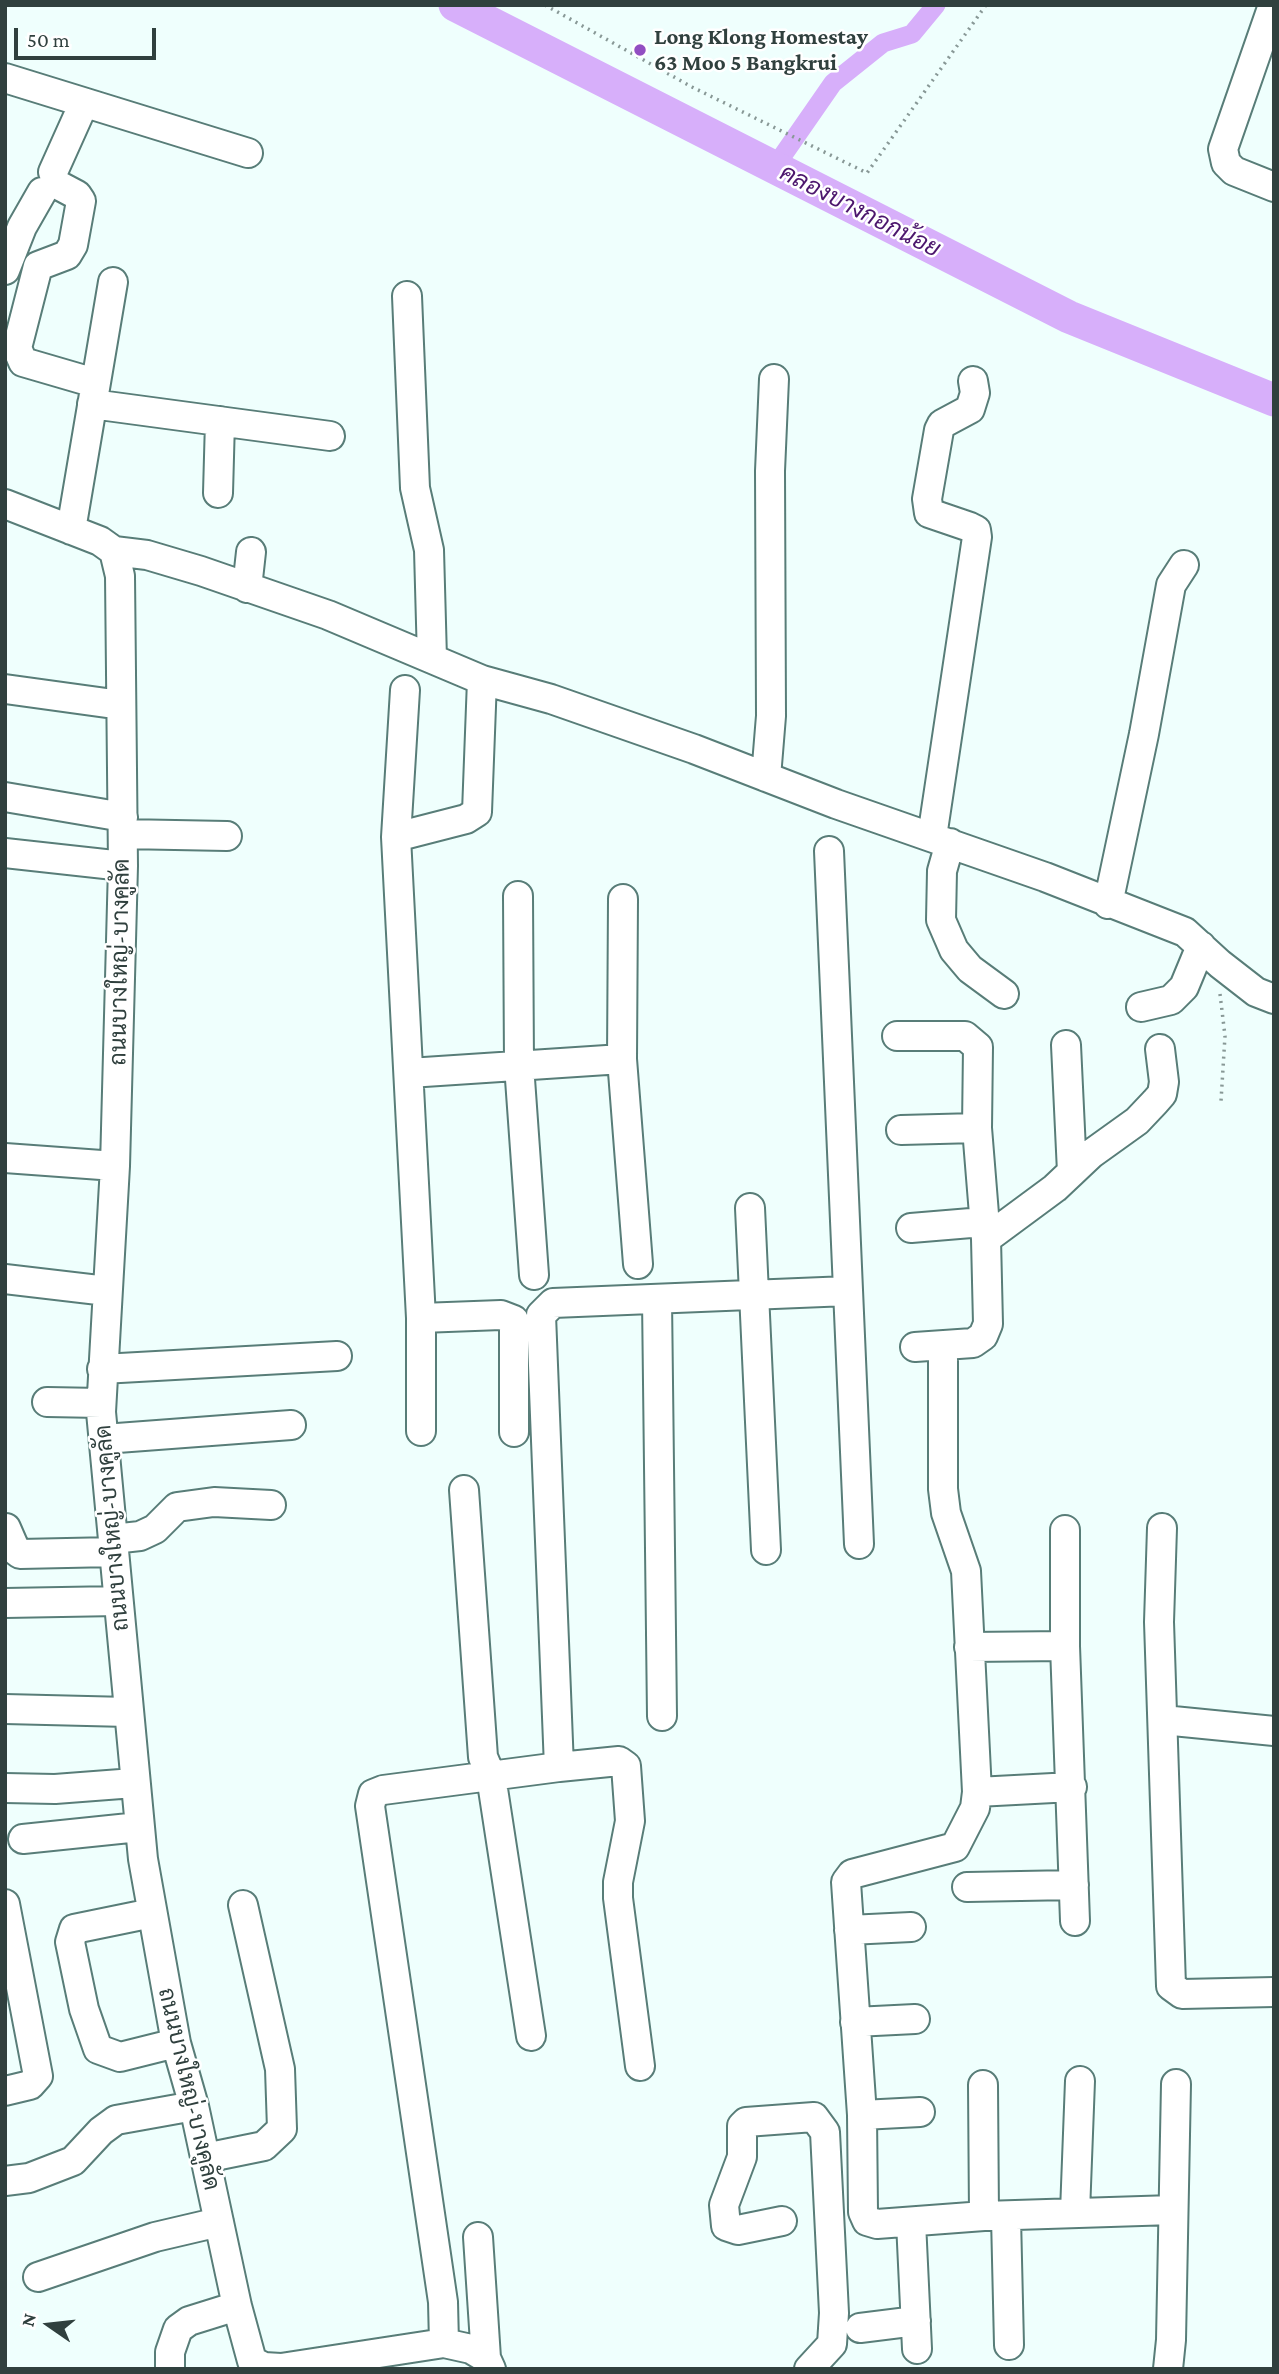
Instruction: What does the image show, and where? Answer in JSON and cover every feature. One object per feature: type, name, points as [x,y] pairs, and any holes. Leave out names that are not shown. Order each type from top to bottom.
[{"type":"street","points":[[1273,5],[1223,149],[1226,163],[1234,171],[1274,187]]},
{"type":"street","points":[[5,78],[248,153]]},
{"type":"street","points":[[8,254],[52,184],[84,103]]},
{"type":"street","points":[[52,184],[78,195],[81,201],[73,245],[67,254],[38,266],[17,348],[23,362],[94,393],[220,421],[330,436]]},
{"type":"street","points":[[71,530],[113,282]]},
{"type":"street","points":[[407,296],[415,488],[429,550],[432,659]]},
{"type":"street","points":[[766,777],[771,716],[770,414],[774,379]]},
{"type":"street","points":[[973,381],[975,393],[970,409],[942,424],[939,430],[928,499],[929,513],[971,527],[976,530],[977,537],[941,840],[941,920],[954,950],[970,969],[1004,994]]},
{"type":"street","points":[[218,493],[220,421]]},
{"type":"street","points":[[5,504],[100,541],[114,551],[147,555],[328,615],[482,680],[551,699],[941,840],[1185,932],[1256,992],[1274,999]]},
{"type":"street","name":"ถนนบางใหญ่-บางคูลัด","points":[[114,551],[120,576],[123,866],[115,1166],[101,1403],[139,1828],[176,2043],[194,2106],[219,2222],[237,2306],[245,2365],[281,2368],[444,2343],[471,2349],[489,2363]]},
{"type":"street","points":[[247,588],[251,552]]},
{"type":"street","points":[[1108,904],[1144,734],[1171,585],[1184,565]]},
{"type":"street","points":[[396,837],[466,819],[477,812],[482,680]]},
{"type":"street","points":[[5,689],[121,705]]},
{"type":"street","points":[[405,690],[396,837],[421,1318],[421,1431]]},
{"type":"street","points":[[5,797],[123,825],[227,836]]},
{"type":"street","points":[[829,851],[859,1544]]},
{"type":"street","points":[[5,853],[123,866]]},
{"type":"street","points":[[518,896],[519,1065],[534,1275]]},
{"type":"street","points":[[623,899],[622,1059],[638,1264]]},
{"type":"street","points":[[1141,1007],[1171,1000],[1210,955]]},
{"type":"street","points":[[897,1036],[965,1036],[976,1042],[977,1128],[988,1324],[983,1336],[973,1343],[915,1347]]},
{"type":"street","points":[[1066,1045],[1072,1172]]},
{"type":"street","points":[[911,1228],[984,1231],[1024,1213],[1111,1138],[1137,1121],[1162,1094],[1164,1082],[1160,1049]]},
{"type":"street","points":[[409,1073],[622,1059]]},
{"type":"street","points":[[901,1130],[977,1128]]},
{"type":"street","points":[[5,1158],[115,1166]]},
{"type":"street","points":[[750,1208],[766,1550]]},
{"type":"street","points":[[5,1279],[107,1291]]},
{"type":"street","points":[[558,1767],[541,1315],[553,1303],[848,1290]]},
{"type":"street","points":[[657,1299],[662,1716]]},
{"type":"street","points":[[421,1318],[501,1315],[514,1320],[514,1432]]},
{"type":"street","points":[[943,1346],[943,1489],[946,1513],[966,1572],[977,1792],[975,1808],[954,1847],[849,1877],[849,1930],[862,2115],[863,2213],[867,2221],[877,2224],[1075,2212],[1174,2210]]},
{"type":"street","points":[[102,1369],[337,1356]]},
{"type":"street","points":[[47,1402],[101,1403]]},
{"type":"street","points":[[104,1439],[291,1425]]},
{"type":"street","points":[[464,1490],[483,1757],[491,1776],[531,2036]]},
{"type":"street","points":[[6,1528],[20,1554],[113,1546],[155,1529],[177,1507],[214,1502],[271,1505]]},
{"type":"street","points":[[1163,1528],[1159,1622],[1171,1986],[1182,1994],[1274,1993]]},
{"type":"street","points":[[1065,1530],[1065,1646],[1075,1922]]},
{"type":"street","points":[[5,1602],[118,1601]]},
{"type":"street","points":[[969,1647],[1065,1646]]},
{"type":"street","points":[[5,1709],[128,1712]]},
{"type":"street","points":[[1163,1720],[1274,1731]]},
{"type":"street","points":[[444,2343],[443,2302],[370,1806],[373,1794],[383,1790],[558,1767],[619,1761],[626,1766],[629,1776],[630,1821],[618,1882],[618,1898],[640,2066]]},
{"type":"street","points":[[5,1788],[134,1783]]},
{"type":"street","points":[[977,1792],[1072,1787]]},
{"type":"street","points":[[23,1839],[139,1828]]},
{"type":"street","points":[[967,1887],[1074,1885]]},
{"type":"street","points":[[5,1904],[38,2076],[30,2085],[5,2091]]},
{"type":"street","points":[[205,2158],[264,2146],[282,2129],[280,2069],[243,1905]]},
{"type":"street","points":[[152,1913],[74,1929],[70,1942],[84,2009],[98,2049],[120,2057],[176,2043]]},
{"type":"street","points":[[849,1930],[911,1927]]},
{"type":"street","points":[[855,2022],[915,2019]]},
{"type":"street","points":[[1075,2212],[1080,2081]]},
{"type":"street","points":[[1168,2369],[1176,2084]]},
{"type":"street","points":[[983,2085],[1009,2345]]},
{"type":"street","points":[[5,2181],[29,2178],[73,2161],[101,2131],[116,2120],[194,2106]]},
{"type":"street","points":[[862,2115],[920,2112]]},
{"type":"street","points":[[782,2221],[738,2230],[726,2226],[724,2205],[742,2158],[742,2126],[746,2122],[814,2117],[825,2132],[835,2313],[832,2344],[809,2369]]},
{"type":"street","points":[[38,2277],[155,2236],[219,2222]]},
{"type":"street","points":[[911,2222],[917,2349]]},
{"type":"street","points":[[478,2237],[489,2363]]},
{"type":"street","points":[[170,2369],[170,2352],[178,2329],[188,2320],[237,2306]]},
{"type":"street","points":[[860,2328],[916,2321]]},
{"type":"path","points":[[545,5],[692,87],[867,173],[986,5]]},
{"type":"path","points":[[1210,955],[1225,1036],[1220,1101]]},
{"type":"waterway","name":"คลองบางกอกน้อย","points":[[455,5],[1069,317],[1274,400]]},
{"type":"waterway","points":[[774,168],[833,83],[883,43],[912,34],[936,5]]},
{"type":"place","name":"Long Klong Homestay 63 Moo 5 Bangkrui","points":[[640,50]]}]
